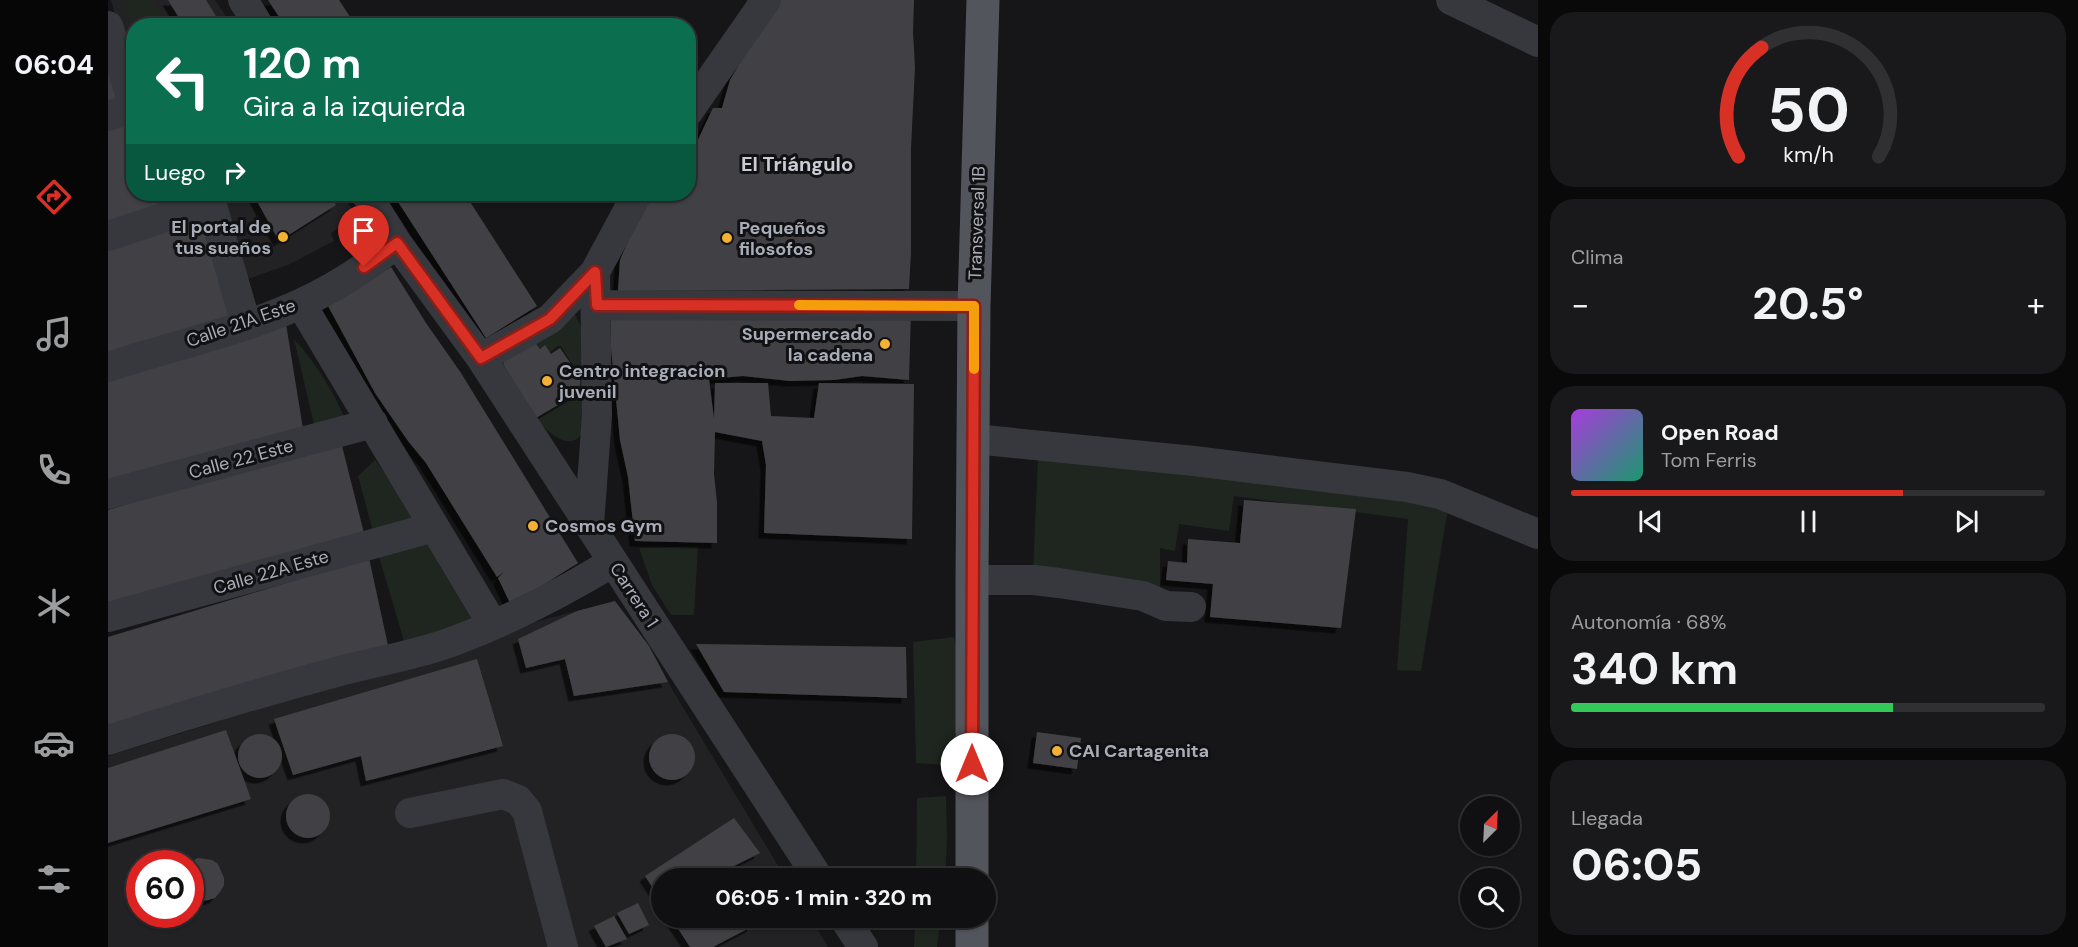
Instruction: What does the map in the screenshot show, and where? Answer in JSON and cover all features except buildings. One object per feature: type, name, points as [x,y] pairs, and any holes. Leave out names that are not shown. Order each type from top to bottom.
[{"type":"main road","name":"Transversal 1B","points":[[972,868],[974,306],[983,0]]},
{"type":"main road","points":[[972,928],[972,947]]},
{"type":"street","points":[[243,0],[255,18]]},
{"type":"street","points":[[696,101],[766,0]]},
{"type":"street","points":[[1451,0],[1538,42]]},
{"type":"street","points":[[108,26],[126,82]]},
{"type":"street","points":[[108,116],[126,110]]},
{"type":"street","name":"Carrera 1","points":[[370,201],[397,243],[481,358],[812,868]]},
{"type":"street","points":[[481,358],[550,319],[595,272],[633,201]]},
{"type":"street","points":[[108,236],[211,202],[246,324]]},
{"type":"street","name":"Calle 21A Este","points":[[108,367],[246,324],[301,304],[350,277],[397,243]]},
{"type":"street","points":[[589,525],[597,415],[595,272]]},
{"type":"street","points":[[301,304],[492,625]]},
{"type":"street","points":[[597,305],[974,306]]},
{"type":"street","name":"Calle 22 Este","points":[[108,495],[373,423]]},
{"type":"street","points":[[974,439],[1194,461],[1407,487],[1440,494],[1538,534]]},
{"type":"street","name":"Calle 22A Este","points":[[108,617],[434,527]]},
{"type":"street","points":[[108,740],[196,712],[453,641],[544,602],[613,562]]},
{"type":"street","points":[[972,580],[1034,580],[1059,583],[1143,596],[1166,606],[1191,607]]},
{"type":"street","points":[[410,813],[503,794],[518,800],[527,811],[563,947]]},
{"type":"street","points":[[851,928],[863,947]]},
{"type":"shaded area","points":[[111,0],[215,0],[227,18],[126,18],[126,55]]},
{"type":"shaded area","points":[[131,0],[153,0],[165,18],[130,18],[124,4]]},
{"type":"shaded area","name":"El portal de tus sueños","points":[[196,201],[347,201],[354,212],[353,220],[331,233],[334,241],[288,265],[245,280]]},
{"type":"shaded area","points":[[574,313],[582,332],[587,378],[582,433],[576,440],[570,441],[550,433],[536,418],[578,393],[575,388],[580,384],[580,377],[561,346],[550,352],[545,347],[540,348],[535,341]]},
{"type":"shaded area","points":[[294,339],[325,380],[348,425],[316,433]]},
{"type":"shaded area","points":[[1038,458],[1213,473],[1448,508],[1421,671],[1397,670],[1408,519],[1234,496],[1229,531],[1179,524],[1175,551],[1160,548],[1160,595],[1033,573]]},
{"type":"shaded area","points":[[375,460],[389,479],[415,524],[374,535],[358,476]]},
{"type":"shaded area","points":[[429,537],[477,626],[406,648],[377,550]]},
{"type":"shaded area","points":[[698,546],[694,615],[671,615],[652,585],[639,548]]},
{"type":"shaded area","points":[[615,601],[649,646],[672,689],[779,868],[651,868],[651,928],[816,928],[828,947],[108,947],[108,756],[546,619]]},
{"type":"shaded area","points":[[954,637],[960,683],[951,760],[948,765],[916,763],[913,642]]},
{"type":"shaded area","points":[[946,796],[946,868],[916,868],[917,798]]},
{"type":"shaded area","points":[[915,928],[940,928],[937,947],[914,947]]},
{"type":"slow traffic","points":[[799,305],[974,306],[974,369]]},
{"type":"place","name":"El portal de tus sueños","points":[[283,237]]},
{"type":"place","name":"Pequeños filosofos","points":[[727,238]]},
{"type":"place","name":"Supermercado la cadena","points":[[885,344]]},
{"type":"place","name":"Centro integracion juvenil","points":[[547,381]]},
{"type":"place","name":"Cosmos Gym","points":[[533,526]]},
{"type":"place","name":"CAI Cartagenita","points":[[1057,751]]},
{"type":"district","name":"El Triángulo","points":[[797,164]]},
{"type":"route","points":[[364,267],[397,243],[481,358],[550,319],[595,272],[597,305],[974,306],[972,764]]}]
